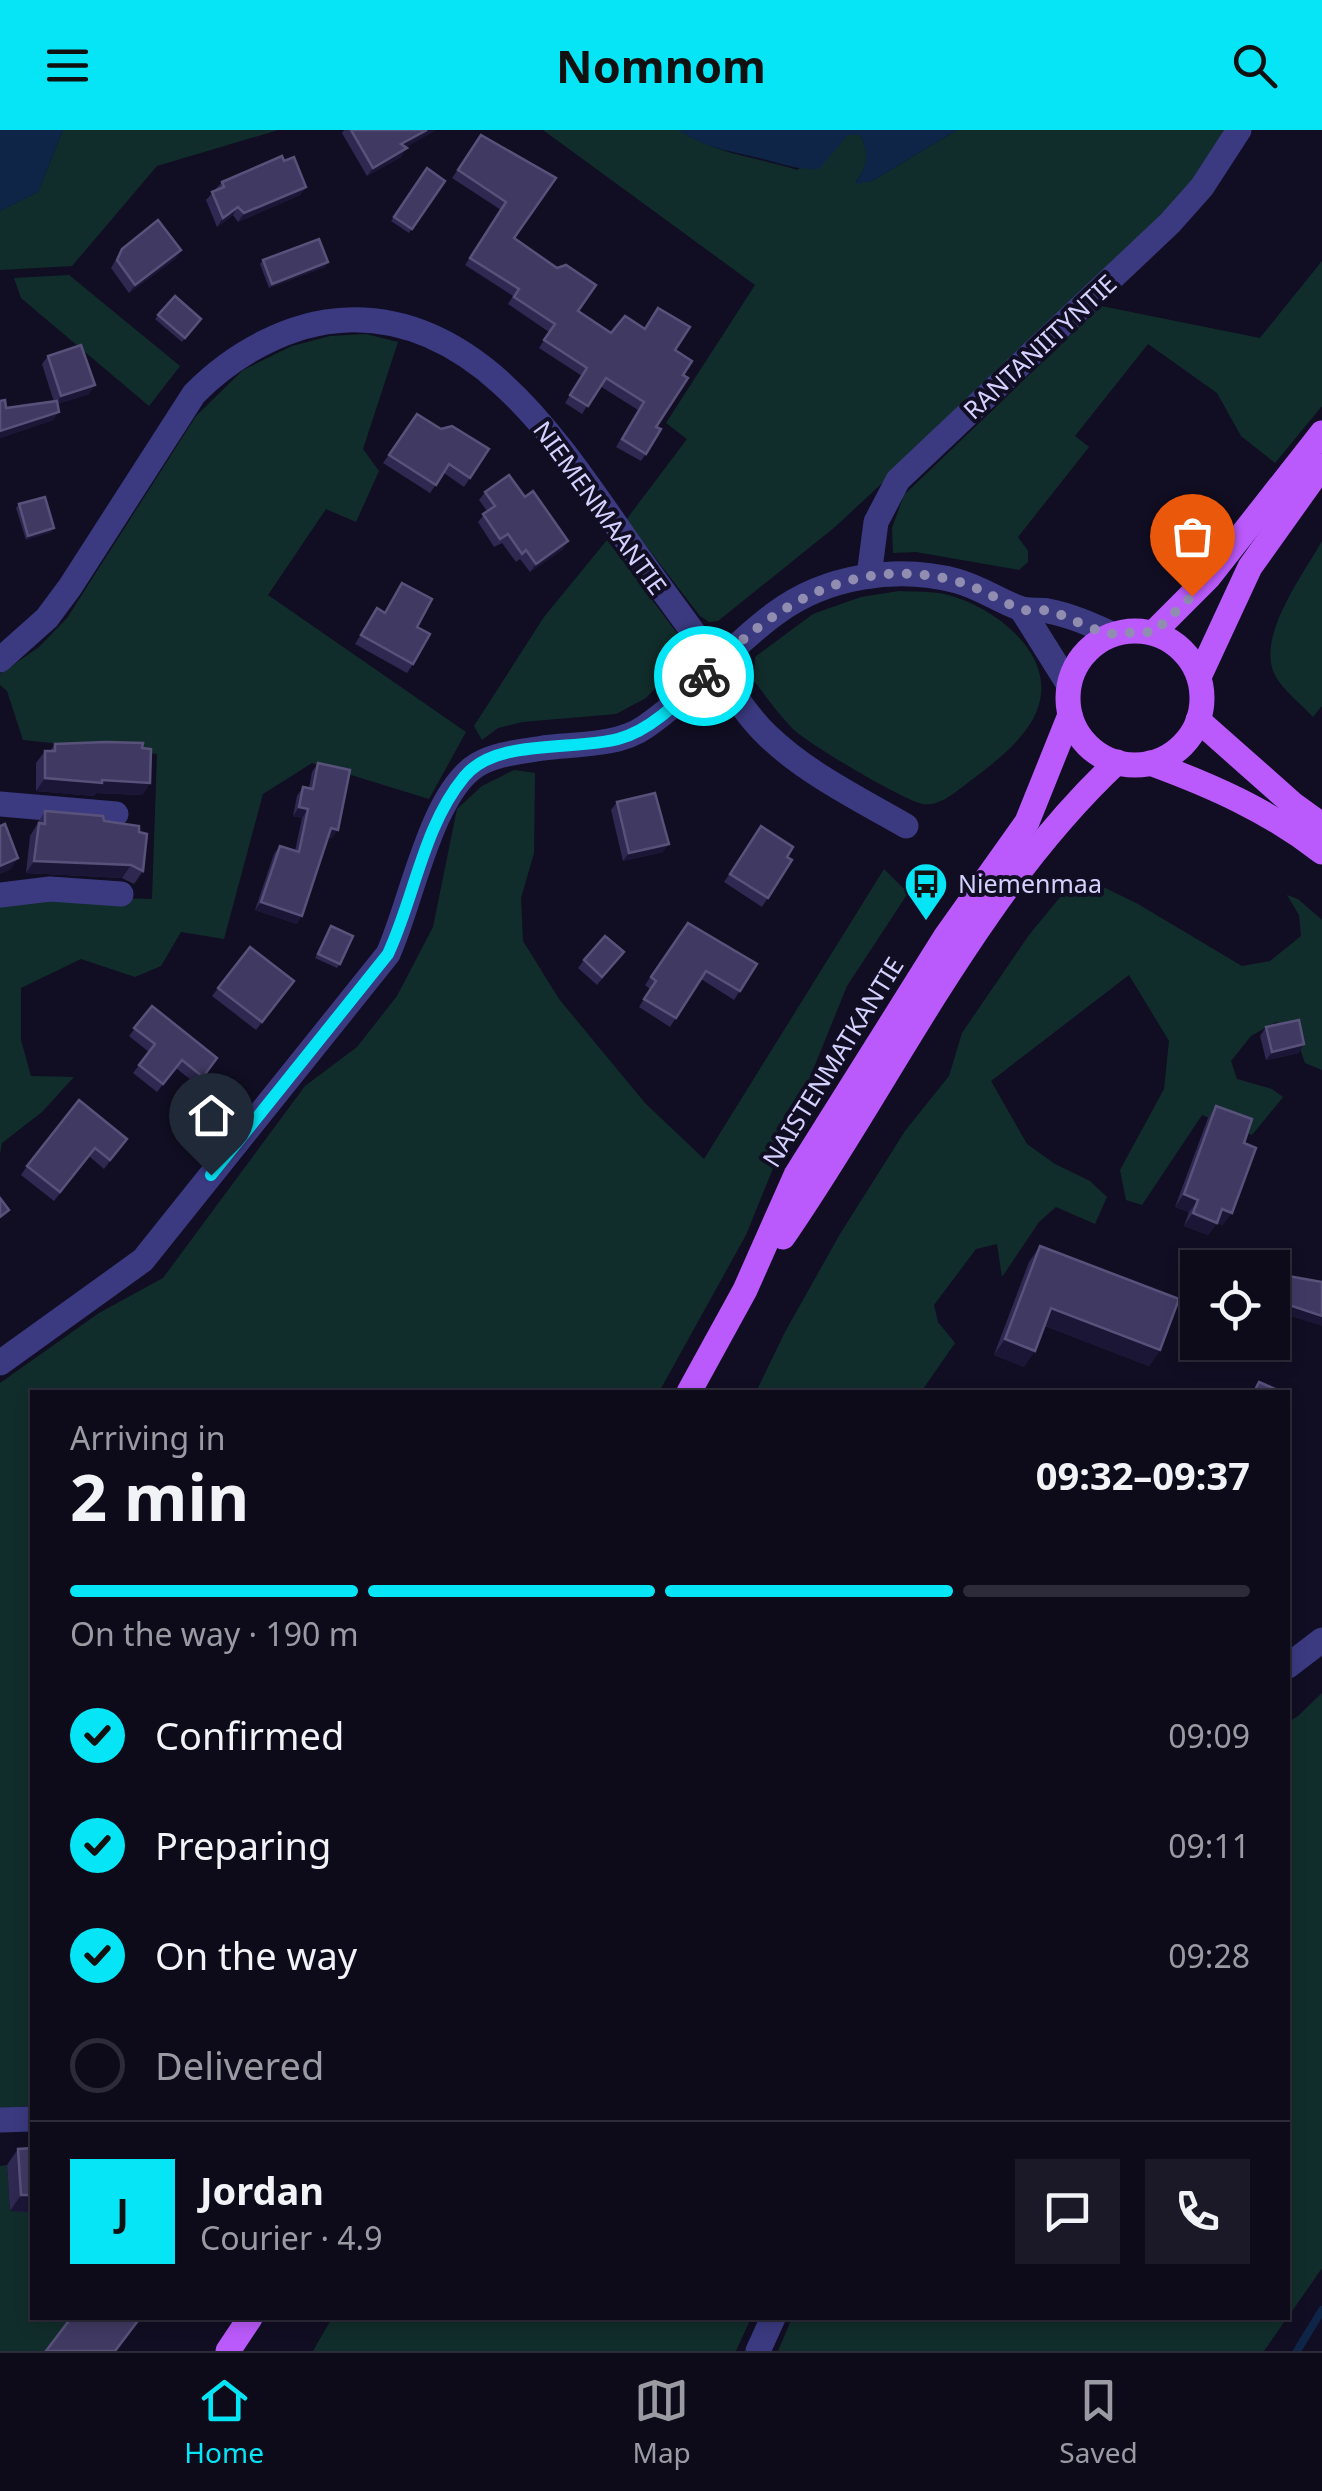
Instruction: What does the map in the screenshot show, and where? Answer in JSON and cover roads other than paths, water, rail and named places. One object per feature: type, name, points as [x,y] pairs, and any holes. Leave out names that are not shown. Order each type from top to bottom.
[{"type":"main road","points":[[1153,633],[1208,578],[1322,433]]},
{"type":"main road","points":[[1199,677],[1250,567],[1322,466]]},
{"type":"main road","points":[[1150,763],[1180,748],[1198,720],[1202,699],[1199,677],[1182,649],[1153,633],[1112,634],[1083,656],[1070,685],[1070,714],[1089,746],[1118,762],[1150,763],[1236,797],[1283,823],[1322,852]]},
{"type":"main road","name":"NAISTENMATKANTIE","points":[[691,1390],[745,1290],[796,1174],[946,936],[1027,822],[1070,714]]},
{"type":"main road","points":[[1198,720],[1322,825]]},
{"type":"main road","name":"NAISTENMATKANTIE","points":[[745,1290],[1018,875],[1075,804],[1118,762]]},
{"type":"main road","points":[[228,2351],[249,2320]]},
{"type":"street","name":"RANTANIITYNTIE","points":[[869,576],[876,522],[898,480],[1170,224],[1202,187],[1240,130]]},
{"type":"street","name":"NIEMENMAANTIE","points":[[0,660],[22,643],[59,602],[194,394],[210,378],[242,355],[298,329],[326,321],[366,319],[399,324],[479,364],[507,387],[564,451],[766,735],[848,793],[906,826]]},
{"type":"street","points":[[0,1363],[143,1260],[388,954],[435,824],[472,768],[506,754],[616,740],[642,730],[781,609],[836,583],[869,576],[903,574],[954,580],[1022,610],[1046,610],[1112,634]]},
{"type":"street","points":[[1022,610],[1070,685]]},
{"type":"street","points":[[0,804],[116,814]]},
{"type":"street","points":[[0,895],[50,889],[121,894]]},
{"type":"street","points":[[1290,1664],[1322,1640]]},
{"type":"street","points":[[0,2120],[30,2119]]},
{"type":"street","points":[[758,2351],[772,2320]]},
{"type":"water","points":[[0,130],[63,130],[38,192],[0,211]]},
{"type":"water","points":[[679,130],[957,130],[872,181],[855,184],[866,160],[860,135],[848,135],[819,169],[811,169],[719,149]]},
{"type":"waterway","points":[[1297,2351],[1322,2310]]},
{"type":"place","name":"Niemenmaa","points":[[926,922]]}]
